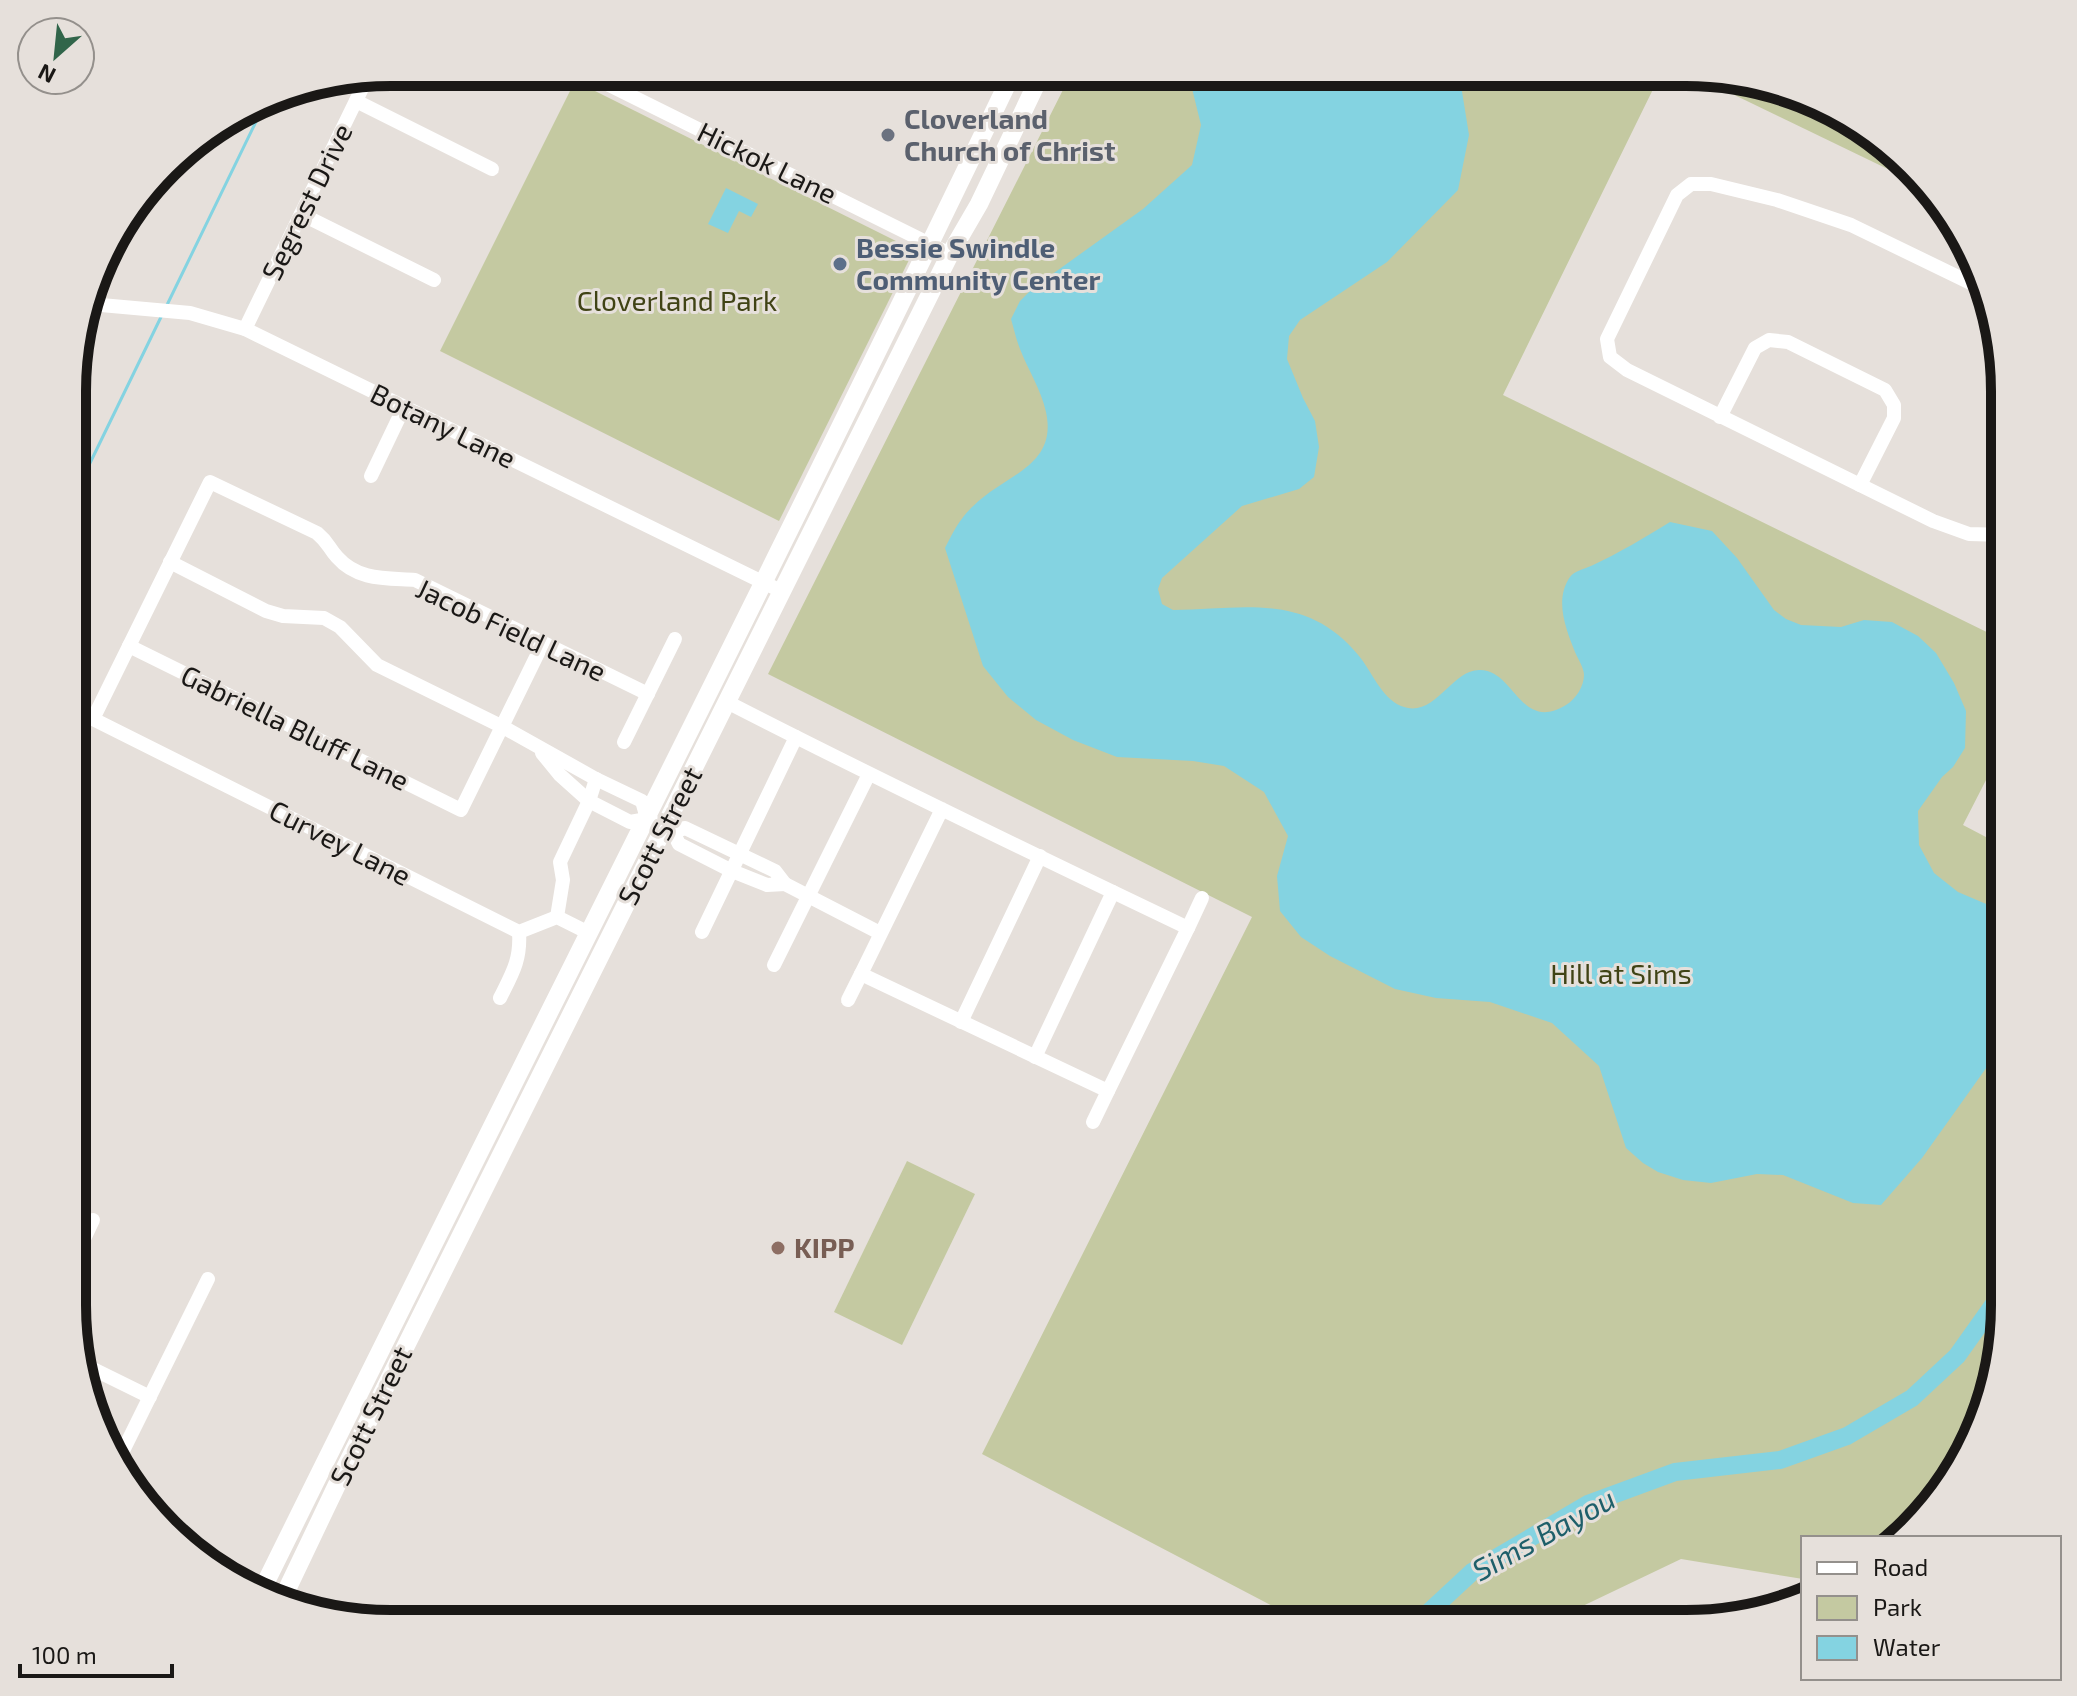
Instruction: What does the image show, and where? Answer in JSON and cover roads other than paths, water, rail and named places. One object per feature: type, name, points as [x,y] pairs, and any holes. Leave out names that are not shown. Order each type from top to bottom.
[{"type":"main road","name":"Scott Street","points":[[265,1583],[589,933],[661,826],[763,583],[1006,86]]},
{"type":"main road","name":"Scott Street","points":[[286,1591],[661,826],[783,592],[1035,86]]},
{"type":"main road","points":[[846,415],[866,424]]},
{"type":"main road","points":[[544,1022],[562,1031]]},
{"type":"main road","points":[[468,1176],[486,1185]]},
{"type":"main road","points":[[324,1462],[344,1470]]},
{"type":"street","name":"Hickok Lane","points":[[611,86],[950,254]]},
{"type":"street","name":"Segrest Drive","points":[[245,329],[362,88]]},
{"type":"street","points":[[356,101],[492,169]]},
{"type":"street","points":[[1971,283],[1851,225],[1777,200],[1711,184],[1691,184],[1677,195],[1607,339],[1610,357],[1627,370],[1933,521],[1969,534],[1991,535]]},
{"type":"street","points":[[301,214],[434,280]]},
{"type":"street","name":"Botany Lane","points":[[98,305],[202,315],[245,329],[783,592]]},
{"type":"street","points":[[1720,417],[1755,348],[1769,340],[1788,342],[1885,390],[1894,405],[1894,418],[1860,485]]},
{"type":"street","points":[[371,476],[404,407]]},
{"type":"street","name":"Jacob Field Lane","points":[[170,562],[210,482],[317,533],[348,567],[381,580],[415,580],[648,694]]},
{"type":"street","points":[[129,646],[170,562],[266,611],[283,616],[324,618],[354,638],[377,665],[642,801],[679,844],[767,885],[785,884]]},
{"type":"street","points":[[624,742],[675,639]]},
{"type":"street","points":[[503,727],[543,643]]},
{"type":"street","name":"Curvey Lane","points":[[129,646],[93,719],[519,932]]},
{"type":"street","name":"Gabriella Bluff Lane","points":[[129,646],[461,810],[503,727]]},
{"type":"street","points":[[727,702],[1188,928]]},
{"type":"street","points":[[702,932],[796,737]]},
{"type":"street","points":[[537,747],[560,775],[589,801],[630,822],[685,828],[714,841],[775,871],[785,884],[880,933]]},
{"type":"street","points":[[774,965],[869,774]]},
{"type":"street","points":[[557,917],[563,880],[560,862],[596,779]]},
{"type":"street","points":[[848,1000],[942,809]]},
{"type":"street","points":[[706,858],[714,841]]},
{"type":"street","points":[[961,1022],[1040,856]]},
{"type":"street","points":[[1035,1057],[1113,892]]},
{"type":"street","points":[[1093,1122],[1202,898]]},
{"type":"street","points":[[500,998],[517,964],[519,932],[557,917],[589,933]]},
{"type":"street","points":[[861,974],[1108,1091]]},
{"type":"street","points":[[86,1235],[93,1220]]},
{"type":"street","points":[[123,1451],[208,1279]]},
{"type":"street","points":[[93,1369],[150,1397]]},
{"type":"water","points":[[1191,86],[1461,86],[1469,135],[1458,190],[1387,262],[1300,320],[1289,336],[1287,359],[1315,421],[1319,447],[1314,477],[1299,489],[1242,506],[1162,578],[1158,589],[1162,604],[1173,610],[1273,609],[1296,613],[1318,622],[1339,636],[1359,656],[1382,690],[1401,706],[1424,706],[1460,677],[1480,670],[1502,679],[1528,706],[1551,712],[1573,699],[1584,679],[1563,614],[1563,595],[1570,577],[1670,522],[1712,531],[1737,558],[1774,610],[1786,619],[1801,625],[1841,627],[1864,620],[1892,622],[1918,636],[1936,653],[1966,711],[1965,748],[1918,811],[1919,845],[1934,873],[1958,892],[1991,906],[1991,1061],[1922,1158],[1881,1205],[1853,1203],[1783,1175],[1757,1174],[1711,1183],[1683,1180],[1658,1172],[1643,1163],[1626,1148],[1599,1066],[1552,1023],[1490,1002],[1436,998],[1395,989],[1330,956],[1301,937],[1280,911],[1277,876],[1288,836],[1264,792],[1224,766],[1117,757],[1073,740],[1036,720],[1008,697],[983,666],[945,548],[969,510],[1029,465],[1045,443],[1048,429],[1044,404],[1020,349],[1011,319],[1020,301],[1033,288],[1143,209],[1192,165],[1201,125]]},
{"type":"water","points":[[726,188],[758,204],[751,217],[739,211],[728,233],[708,224]]},
{"type":"waterway","points":[[166,307],[259,116]]},
{"type":"waterway","points":[[86,471],[161,317]]},
{"type":"waterway","name":"Sims Bayou","points":[[1431,1610],[1472,1572],[1588,1504],[1675,1472],[1780,1460],[1847,1436],[1912,1398],[1957,1356],[1991,1309]]},
{"type":"place","name":"Cloverland Church of Christ","points":[[888,135]]},
{"type":"place","name":"Bessie Swindle Community Center","points":[[840,264]]},
{"type":"place","name":"KIPP","points":[[778,1248]]},
{"type":"park label","name":"Cloverland Park","points":[[677,301]]},
{"type":"park label","name":"Hill at Sims","points":[[1621,974]]}]
